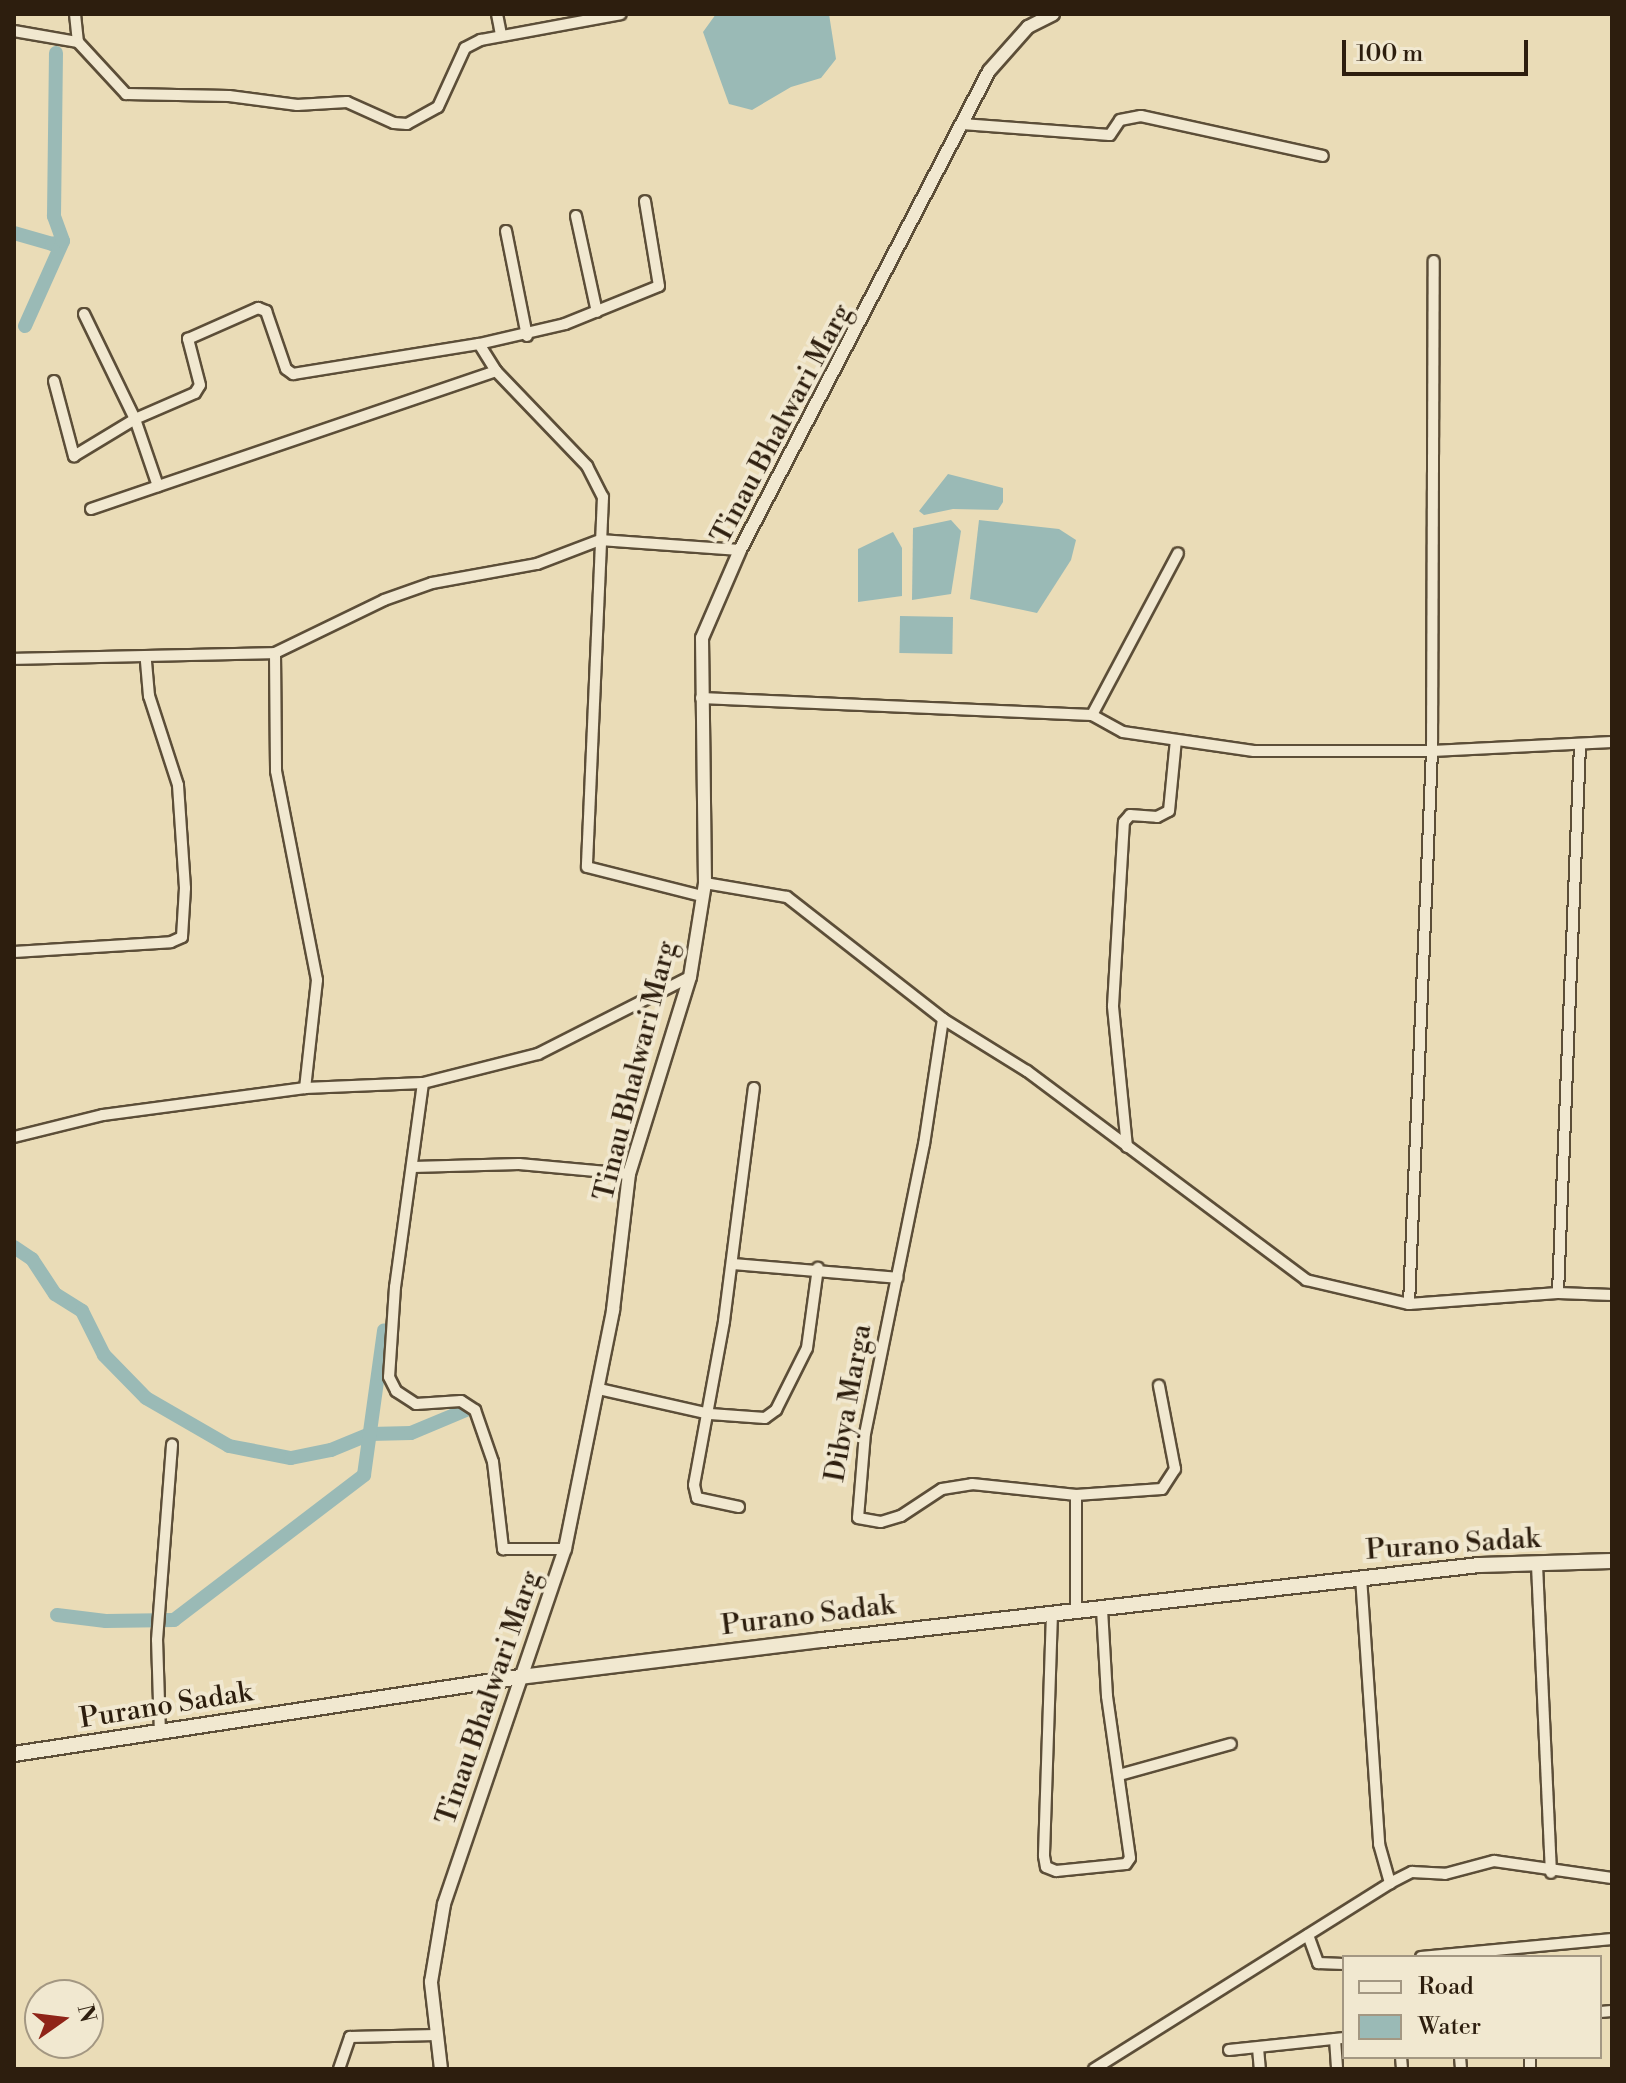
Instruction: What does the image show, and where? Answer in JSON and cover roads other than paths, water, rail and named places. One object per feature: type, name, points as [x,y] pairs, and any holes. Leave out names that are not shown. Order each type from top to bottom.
[{"type":"main road","name":"Purano Sadak","points":[[14,1754],[520,1677],[1361,1577],[1479,1565],[1612,1561]]},
{"type":"street","points":[[75,14],[78,42],[126,94],[229,96],[297,105],[347,102],[394,123],[424,119],[438,107],[465,48],[501,34],[621,14]]},
{"type":"street","points":[[497,14],[501,34]]},
{"type":"street","name":"Tinau Bhalwari Marg","points":[[441,2069],[431,1982],[444,1904],[565,1549],[599,1389],[629,1174],[690,977],[705,883],[702,638],[740,550],[989,71],[1028,27],[1053,14]]},
{"type":"street","points":[[14,31],[78,42]]},
{"type":"street","points":[[962,124],[1110,135],[1120,120],[1141,116],[1323,156]]},
{"type":"street","points":[[54,381],[71,455],[79,456],[135,419],[199,390],[188,339],[258,308],[266,311],[286,369],[293,374],[527,336],[659,286],[645,201]]},
{"type":"street","points":[[576,216],[597,312]]},
{"type":"street","points":[[506,231],[527,336]]},
{"type":"street","points":[[1409,1304],[1432,751],[1434,261]]},
{"type":"street","points":[[84,314],[135,419],[158,486]]},
{"type":"street","points":[[479,344],[496,371],[601,486],[587,867],[702,896]]},
{"type":"street","points":[[91,509],[496,371]]},
{"type":"street","points":[[14,659],[275,653],[384,600],[432,583],[537,564],[600,540],[740,550]]},
{"type":"street","points":[[1092,715],[1178,553]]},
{"type":"street","points":[[275,653],[276,771],[317,980],[305,1088]]},
{"type":"street","points":[[14,952],[171,942],[182,937],[185,888],[178,785],[149,696],[146,658]]},
{"type":"street","points":[[701,698],[1092,715],[1123,732],[1254,751],[1432,751],[1612,742]]},
{"type":"street","points":[[1127,1147],[1113,1006],[1124,822],[1130,815],[1157,817],[1169,811],[1176,740]]},
{"type":"street","points":[[1558,1293],[1580,745]]},
{"type":"street","points":[[705,883],[787,897],[943,1019],[1027,1071],[1306,1280],[1409,1304],[1558,1293],[1612,1295]]},
{"type":"street","points":[[14,1137],[103,1115],[305,1088],[423,1083],[538,1054],[690,977]]},
{"type":"street","name":"Dibya Marga","points":[[943,1019],[897,1278],[865,1433],[858,1518],[891,1519],[942,1489],[972,1484],[1076,1495],[1150,1491],[1171,1483],[1175,1469],[1159,1386]]},
{"type":"street","points":[[423,1083],[395,1287],[392,1385],[416,1404],[461,1401],[475,1410],[493,1462],[503,1549],[565,1549]]},
{"type":"street","points":[[739,1507],[697,1498],[694,1485],[710,1414],[754,1088]]},
{"type":"street","points":[[413,1167],[519,1164],[629,1174]]},
{"type":"street","points":[[732,1264],[818,1268],[897,1278]]},
{"type":"street","points":[[599,1389],[710,1414],[757,1421],[776,1410],[807,1348],[818,1268]]},
{"type":"street","points":[[160,1734],[157,1640],[172,1445]]},
{"type":"street","points":[[1076,1495],[1076,1611]]},
{"type":"street","points":[[1537,1565],[1551,1873]]},
{"type":"street","points":[[1361,1577],[1379,1844],[1390,1883]]},
{"type":"street","points":[[1052,1613],[1046,1867],[1056,1871],[1126,1864],[1130,1847],[1119,1775],[1102,1609]]},
{"type":"street","points":[[1119,1775],[1231,1744]]},
{"type":"street","points":[[1094,2069],[1412,1872],[1445,1874],[1494,1861],[1534,1865],[1551,1873],[1612,1878]]},
{"type":"street","points":[[1308,1935],[1318,1963],[1342,1964]]},
{"type":"street","points":[[1442,1955],[1612,1939]]},
{"type":"street","points":[[339,2069],[350,2037],[436,2035]]},
{"type":"street","points":[[1229,2050],[1339,2039],[1337,2069]]},
{"type":"street","points":[[1258,2048],[1260,2069]]},
{"type":"water","points":[[716,14],[829,14],[836,59],[821,78],[791,87],[752,110],[729,104],[703,32]]},
{"type":"water","points":[[948,474],[1003,488],[1003,502],[998,510],[953,509],[924,515],[919,511]]},
{"type":"water","points":[[951,520],[961,531],[951,594],[912,600],[913,528]]},
{"type":"water","points":[[979,520],[1059,529],[1076,540],[1071,560],[1037,613],[970,599]]},
{"type":"water","points":[[893,532],[902,548],[902,596],[858,602],[858,549]]},
{"type":"water","points":[[900,616],[953,617],[952,654],[899,653]]},
{"type":"waterway","points":[[25,326],[63,241],[54,216],[56,53]]},
{"type":"waterway","points":[[14,233],[52,244],[63,241]]},
{"type":"waterway","points":[[14,1247],[32,1259],[55,1294],[82,1311],[104,1355],[146,1398],[229,1446],[291,1458],[331,1450],[370,1434],[411,1433],[466,1410]]},
{"type":"waterway","points":[[57,1615],[106,1621],[174,1620],[364,1475],[384,1330]]}]
